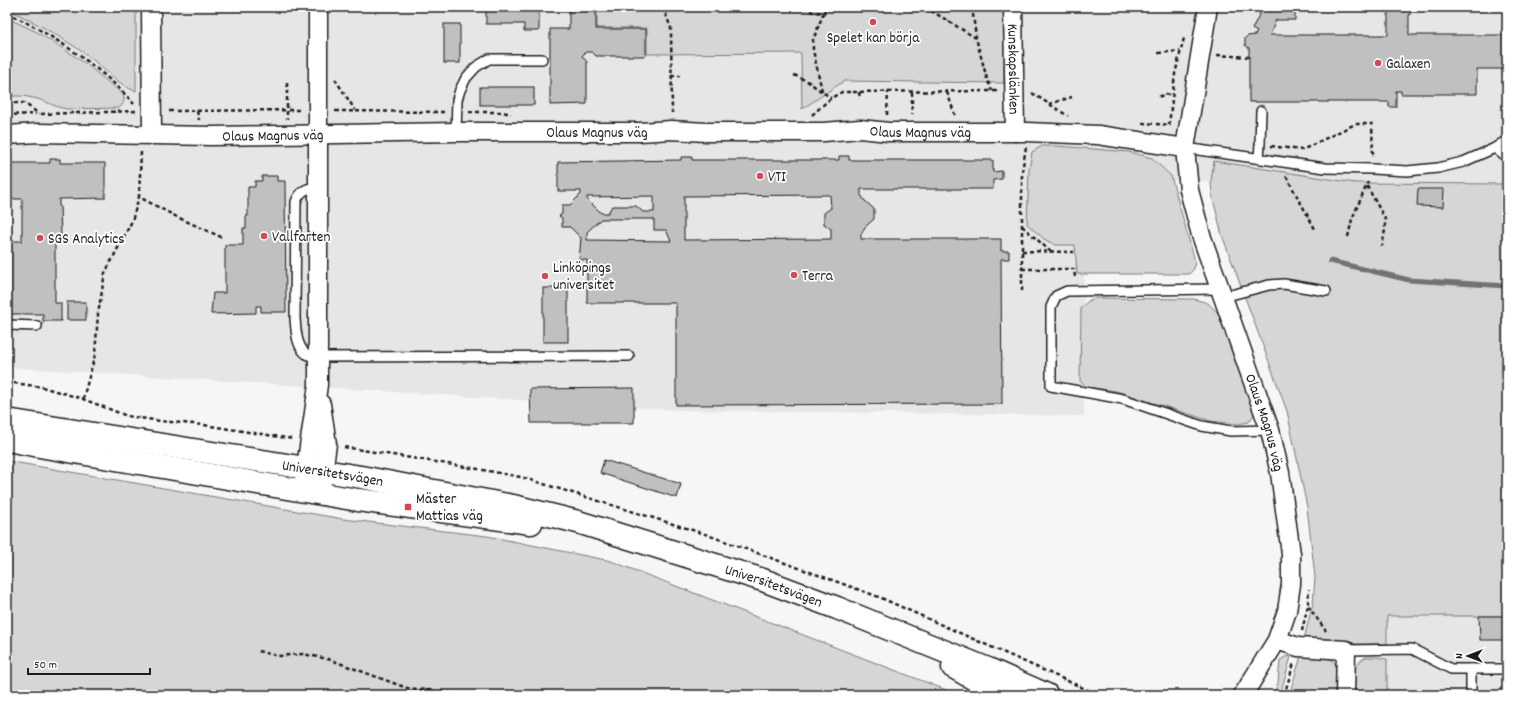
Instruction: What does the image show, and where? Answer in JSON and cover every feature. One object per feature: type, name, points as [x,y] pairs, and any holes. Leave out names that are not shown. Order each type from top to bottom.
[{"type":"main road","name":"Universitetsvägen","points":[[7,420],[376,479],[513,506],[578,522],[763,580],[838,608],[891,631],[988,669],[1047,695]]},
{"type":"main road","name":"Universitetsvägen","points":[[7,440],[311,492],[394,505],[534,523],[654,545]]},
{"type":"main road","name":"Universitetsvägen","points":[[891,631],[1002,695]]},
{"type":"street","points":[[143,134],[151,111],[151,7]]},
{"type":"street","points":[[311,492],[315,469],[327,444],[318,385],[318,7]]},
{"type":"street","name":"Kunskapslänken","points":[[1013,7],[1015,91],[1022,132]]},
{"type":"street","name":"Olaus Magnus väg","points":[[1197,8],[1188,128],[1185,148],[1189,190],[1201,235],[1270,430],[1280,473],[1291,554],[1291,584],[1287,611],[1278,640],[1243,695]]},
{"type":"street","name":"Olaus Magnus väg","points":[[7,135],[38,133],[212,136],[456,132],[640,132],[671,130],[706,132],[824,132],[860,129],[889,132],[1022,132],[1098,135],[1185,148]]},
{"type":"street","points":[[1278,640],[1298,648],[1342,650],[1345,695]]},
{"type":"lane","points":[[456,132],[457,100],[460,90],[466,78],[476,67],[489,59],[542,59]]},
{"type":"lane","points":[[1259,158],[1260,111]]},
{"type":"lane","name":"Olaus Magnus väg","points":[[1185,148],[1325,168],[1407,171],[1438,168],[1463,162],[1495,148],[1507,140]]},
{"type":"lane","points":[[1495,148],[1507,158]]},
{"type":"lane","points":[[1270,430],[1231,431],[1202,426],[1123,399],[1052,386],[1051,307],[1056,296],[1067,291],[1221,293],[1284,284],[1326,291]]},
{"type":"lane","points":[[7,325],[37,326]]},
{"type":"lane","points":[[318,357],[630,356]]},
{"type":"lane","points":[[1342,650],[1412,649],[1451,669],[1507,669]]},
{"type":"lane","points":[[1471,669],[1471,695]]},
{"type":"path","points":[[664,7],[671,28],[672,118]]},
{"type":"path","points":[[804,7],[809,11],[817,13],[824,12]]},
{"type":"path","points":[[822,91],[814,50],[814,40],[826,7]]},
{"type":"path","points":[[925,7],[976,38]]},
{"type":"path","points":[[972,7],[976,38],[987,79],[992,91]]},
{"type":"path","points":[[1176,8],[1197,8]]},
{"type":"path","points":[[1190,15],[1197,8]]},
{"type":"path","points":[[7,13],[19,18],[55,40],[96,68],[121,89],[140,111],[7,115]]},
{"type":"path","points":[[1169,125],[1175,74],[1185,36]]},
{"type":"path","points":[[794,75],[808,81],[831,98]]},
{"type":"path","points":[[671,76],[680,76]]},
{"type":"path","points":[[334,78],[356,111]]},
{"type":"path","points":[[287,83],[287,110]]},
{"type":"path","points":[[947,91],[957,122]]},
{"type":"path","points":[[806,116],[811,116],[831,98],[842,92],[1015,91],[1035,94],[1070,117]]},
{"type":"path","points":[[859,92],[860,99]]},
{"type":"path","points":[[887,119],[888,92]]},
{"type":"path","points":[[912,92],[912,118]]},
{"type":"path","points":[[1159,97],[1165,94],[1172,95]]},
{"type":"path","points":[[1049,104],[1072,97]]},
{"type":"path","points":[[7,103],[24,103],[39,114]]},
{"type":"path","points":[[151,111],[318,110],[503,112],[517,115]]},
{"type":"path","points":[[83,399],[95,355],[98,314],[105,273],[132,221],[139,198],[141,149],[134,145],[143,134],[132,111]]},
{"type":"path","points":[[1138,122],[1188,128]]},
{"type":"path","points":[[1302,150],[1355,124],[1372,124],[1373,169],[1352,219],[1348,237]]},
{"type":"path","points":[[1022,132],[1022,291]]},
{"type":"path","points":[[1278,161],[1314,229]]},
{"type":"path","points":[[1367,186],[1385,219],[1385,230],[1382,246]]},
{"type":"path","points":[[139,198],[221,237]]},
{"type":"path","points":[[1022,226],[1052,252]]},
{"type":"path","points":[[1022,251],[1074,252]]},
{"type":"path","points":[[1022,269],[1074,269],[1075,277]]},
{"type":"path","points":[[203,430],[204,425]]},
{"type":"path","points":[[248,438],[249,433]]},
{"type":"path","points":[[1308,605],[1342,650]]},
{"type":"path","points":[[258,651],[278,656],[303,654],[328,659],[407,688],[471,695]]},
{"type":"shaded area","name":"Linköpings universitet","points":[[7,7],[1507,7],[1507,186],[1504,184],[1355,183],[1214,161],[1211,181],[1084,180],[1084,416],[673,410],[7,367]]},
{"type":"shaded area","points":[[7,7],[136,7],[136,91],[124,86],[77,48],[58,36],[7,9]]},
{"type":"shaded area","points":[[597,7],[1005,7],[1004,83],[844,81],[802,109],[801,53],[647,54],[647,28],[597,28]]},
{"type":"shaded area","points":[[7,18],[35,31],[86,64],[123,94],[124,100],[122,105],[119,108],[67,109],[38,99],[23,96],[7,96]]},
{"type":"shaded area","points":[[1042,146],[1129,152],[1152,158],[1171,176],[1195,261],[1194,269],[1189,274],[1077,274],[1075,245],[1055,245],[1044,239],[1027,224],[1029,170],[1032,152]]},
{"type":"shaded area","points":[[1214,161],[1355,183],[1504,184],[1507,186],[1507,616],[1387,616],[1387,644],[1320,644],[1304,639],[1313,603],[1315,577],[1307,507],[1287,411],[1222,235],[1212,195],[1211,181]]},
{"type":"shaded area","points":[[1094,298],[1194,299],[1208,303],[1218,313],[1255,413],[1249,422],[1238,424],[1211,421],[1116,391],[1087,387],[1080,381],[1081,308],[1088,301]]},
{"type":"shaded area","points":[[7,461],[343,519],[487,536],[611,561],[954,693],[953,695],[7,695]]},
{"type":"shaded area","points":[[1387,616],[1507,616],[1507,695],[1387,695]]},
{"type":"shaded area","points":[[1287,656],[1291,657],[1280,695],[1273,695],[1278,683],[1280,660]]},
{"type":"shaded area","points":[[1301,656],[1323,657],[1334,662],[1338,673],[1340,695],[1289,695]]},
{"type":"shaded area","points":[[1366,657],[1387,659],[1387,695],[1352,695],[1355,669],[1361,660]]},
{"type":"building","points":[[486,7],[539,7],[539,31],[524,31],[524,24],[486,24]]},
{"type":"building","points":[[569,7],[596,7],[596,29],[646,29],[646,56],[596,56],[592,52],[586,52],[582,56],[587,62],[587,104],[550,105],[550,29],[569,29]]},
{"type":"building","name":"Galaxen","points":[[1263,7],[1295,7],[1295,20],[1276,20],[1270,35],[1388,35],[1388,7],[1410,7],[1409,35],[1507,35],[1507,69],[1477,69],[1477,94],[1401,94],[1401,91],[1396,91],[1396,107],[1389,107],[1389,102],[1249,102],[1249,48],[1245,45],[1245,38],[1255,35],[1257,32],[1252,29]]},
{"type":"building","points":[[444,24],[460,24],[460,63],[444,63]]},
{"type":"building","points":[[480,87],[534,87],[534,105],[480,105]]},
{"type":"building","name":"Terra","points":[[839,156],[849,156],[849,160],[993,160],[993,172],[1002,171],[1002,179],[993,180],[993,189],[861,189],[861,195],[874,209],[874,219],[865,227],[861,234],[861,239],[1001,239],[1001,251],[1009,251],[1009,259],[1001,259],[1002,404],[676,405],[676,303],[587,303],[587,260],[579,260],[581,238],[570,227],[562,227],[562,218],[559,216],[562,214],[562,205],[570,205],[581,194],[581,191],[558,191],[558,162],[681,160],[681,157],[692,157],[692,160],[839,160]],"holes":[[[830,195],[831,208],[824,213],[824,224],[831,229],[831,239],[684,240],[684,196]],[[654,196],[654,212],[643,212],[636,206],[612,206],[608,213],[601,213],[587,199],[587,197]],[[601,219],[654,219],[654,230],[666,230],[671,241],[587,240],[587,232]]]},
{"type":"building","name":"SGS Analytics","points":[[50,159],[60,159],[60,163],[105,163],[105,198],[59,199],[61,236],[58,236],[58,241],[55,241],[55,303],[61,303],[61,321],[43,321],[43,314],[7,314],[7,241],[22,241],[22,199],[7,199],[7,163],[50,163]]},
{"type":"building","name":"Vallfarten","points":[[262,176],[277,176],[277,181],[285,181],[286,312],[261,312],[261,306],[256,306],[256,313],[211,314],[213,293],[225,293],[225,245],[243,245],[243,228],[246,228],[246,216],[248,216],[248,187],[255,187],[255,181],[262,181]]},
{"type":"building","points":[[1418,189],[1444,189],[1443,207],[1417,206]]},
{"type":"building","points":[[543,288],[568,288],[568,342],[543,342]]},
{"type":"building","points":[[67,302],[86,302],[86,320],[67,320]]},
{"type":"building","points":[[634,388],[634,423],[531,423],[530,389]]},
{"type":"building","points":[[604,460],[681,484],[677,498],[600,473]]},
{"type":"building","points":[[1479,616],[1507,616],[1507,640],[1480,640]]},
{"type":"waterway","points":[[1330,261],[1409,280],[1507,286]]},
{"type":"place","name":"Spelet kan börja","points":[[873,22]]},
{"type":"place","name":"Galaxen","points":[[1378,63]]},
{"type":"place","name":"VTI","points":[[760,176]]},
{"type":"place","name":"Vallfarten","points":[[264,236]]},
{"type":"place","name":"SGS Analytics","points":[[40,238]]},
{"type":"place","name":"Terra","points":[[794,275]]},
{"type":"place","name":"Linköpings universitet","points":[[545,276]]},
{"type":"place","name":"Mäster Mattias väg","points":[[408,507]]}]
